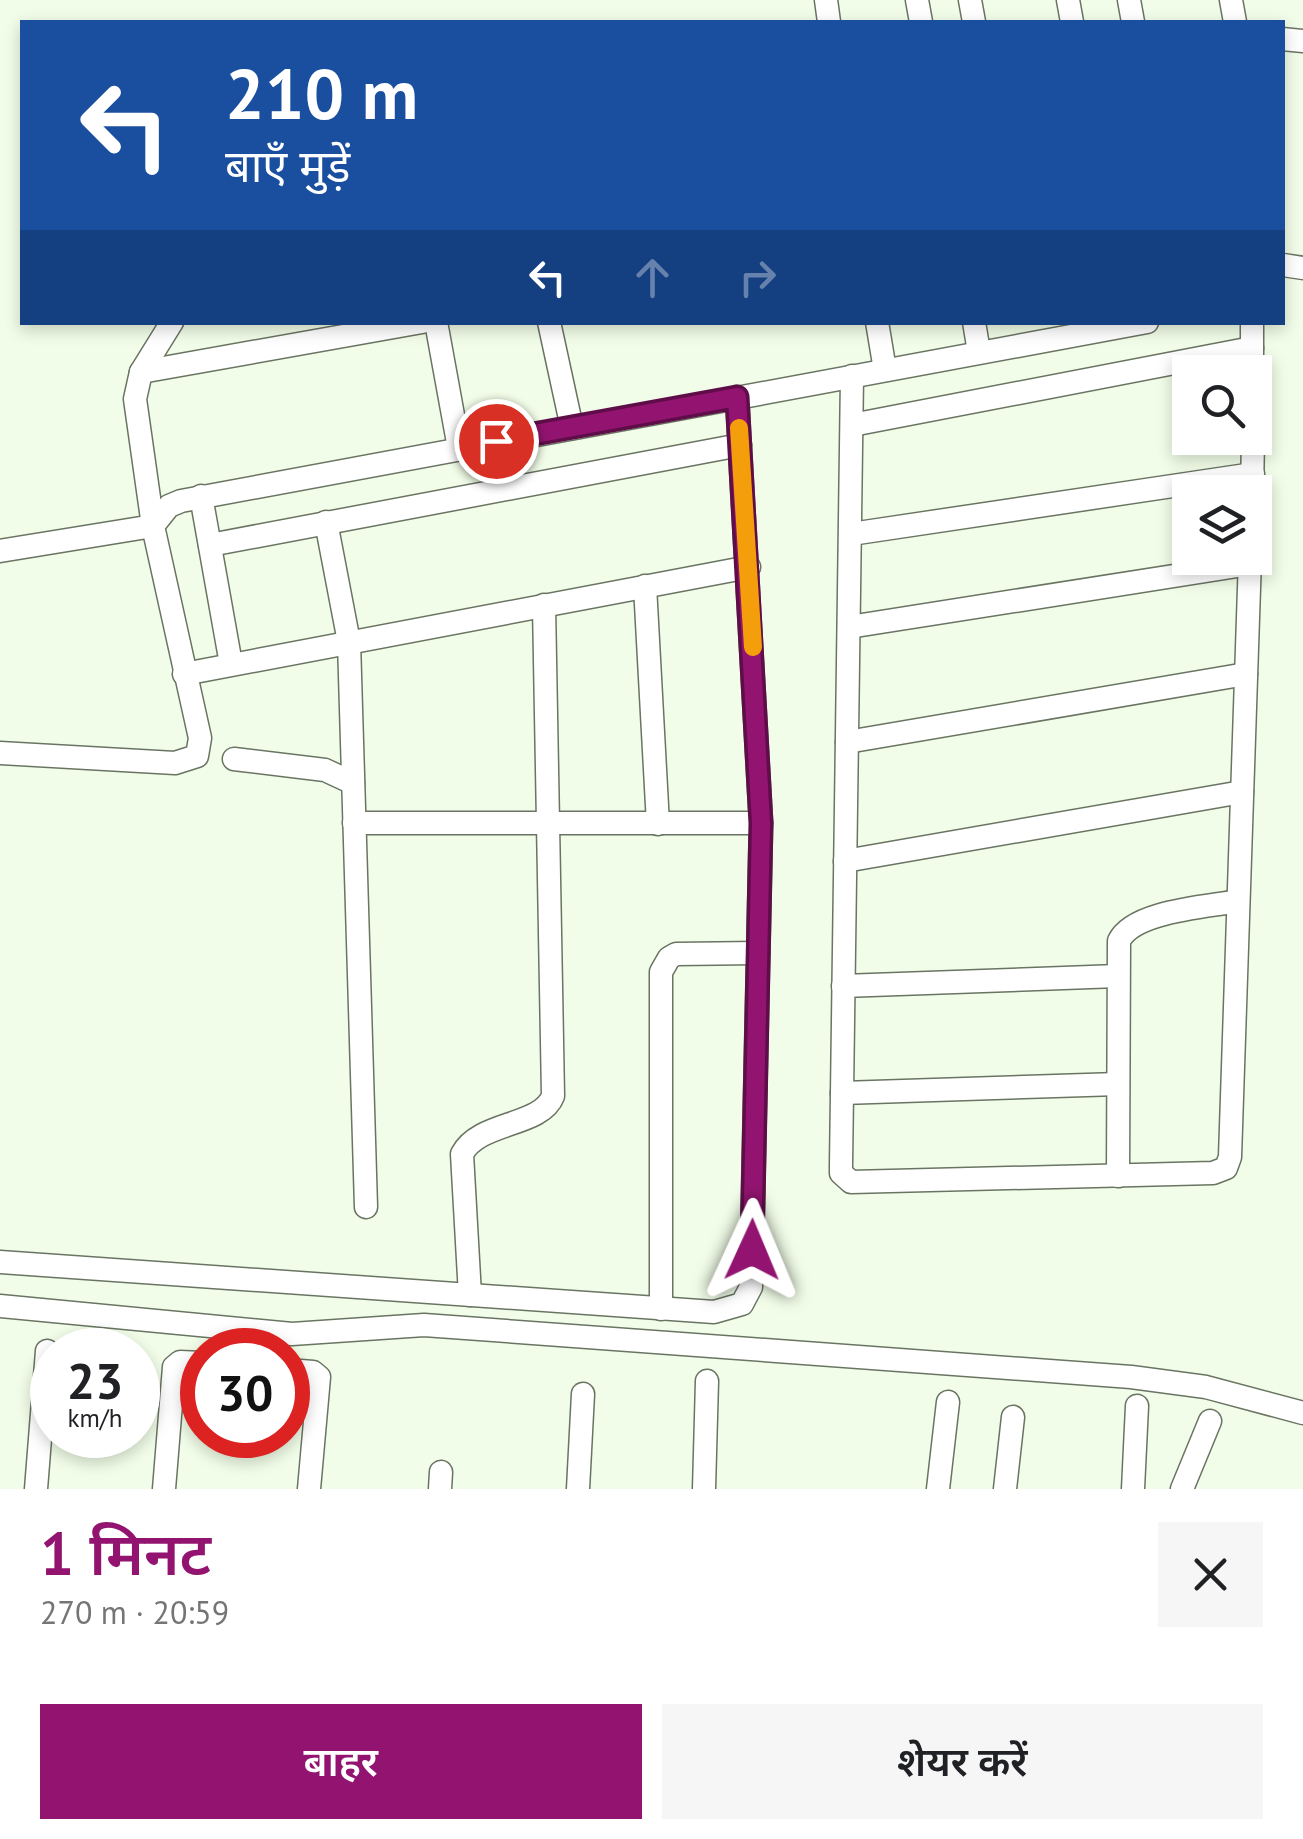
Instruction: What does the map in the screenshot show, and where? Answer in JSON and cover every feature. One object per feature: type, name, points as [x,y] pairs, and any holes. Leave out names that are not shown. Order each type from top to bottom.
[{"type":"street","points":[[0,753],[175,764],[189,760],[201,747],[153,526],[135,413],[141,372],[170,325]]},
{"type":"street","points":[[141,372],[405,325]]},
{"type":"street","points":[[437,325],[459,448]]},
{"type":"street","points":[[550,325],[572,428]]},
{"type":"street","points":[[878,325],[885,370]]},
{"type":"street","points":[[974,325],[979,352]]},
{"type":"street","points":[[0,551],[153,526],[169,506],[200,496],[979,352],[1031,333],[1121,325]]},
{"type":"street","points":[[1252,325],[1252,355]]},
{"type":"street","points":[[852,426],[1252,348]]},
{"type":"street","points":[[852,376],[841,1173],[851,1182],[1213,1174],[1229,1162],[1250,575]]},
{"type":"street","points":[[0,1262],[724,1312],[748,1297],[761,823],[737,397]]},
{"type":"street","points":[[210,545],[740,445]]},
{"type":"street","points":[[851,534],[1172,493]]},
{"type":"street","points":[[200,496],[231,664]]},
{"type":"street","points":[[326,522],[349,642],[366,1207]]},
{"type":"street","points":[[184,674],[749,566]]},
{"type":"street","points":[[849,628],[1172,574]]},
{"type":"street","points":[[645,586],[658,824]]},
{"type":"street","points":[[470,1295],[462,1154],[475,1138],[545,1108],[553,1096],[544,605]]},
{"type":"street","points":[[847,742],[1246,674]]},
{"type":"street","points":[[234,758],[325,770],[353,783]]},
{"type":"street","points":[[846,861],[1242,792]]},
{"type":"street","points":[[354,823],[761,823]]},
{"type":"street","points":[[1118,1176],[1120,942],[1131,925],[1238,901]]},
{"type":"street","points":[[661,1309],[661,972],[676,954],[758,953]]},
{"type":"street","points":[[843,986],[1118,976]]},
{"type":"street","points":[[842,1093],[1118,1084]]},
{"type":"street","points":[[0,1306],[292,1334],[424,1324],[1131,1378],[1206,1387],[1303,1413]]},
{"type":"street","points":[[164,1489],[174,1368],[180,1362]]},
{"type":"street","points":[[310,1372],[319,1377],[310,1489]]},
{"type":"street","points":[[704,1489],[707,1380]]},
{"type":"street","points":[[578,1489],[583,1394]]},
{"type":"street","points":[[938,1489],[948,1402]]},
{"type":"street","points":[[1133,1489],[1137,1406]]},
{"type":"street","points":[[1006,1489],[1013,1417]]},
{"type":"street","points":[[1182,1489],[1210,1421]]},
{"type":"street","points":[[36,1489],[39,1458]]},
{"type":"slow traffic","points":[[739,428],[753,647]]},
{"type":"route","points":[[496,441],[737,397],[761,823],[752,1250]]}]
